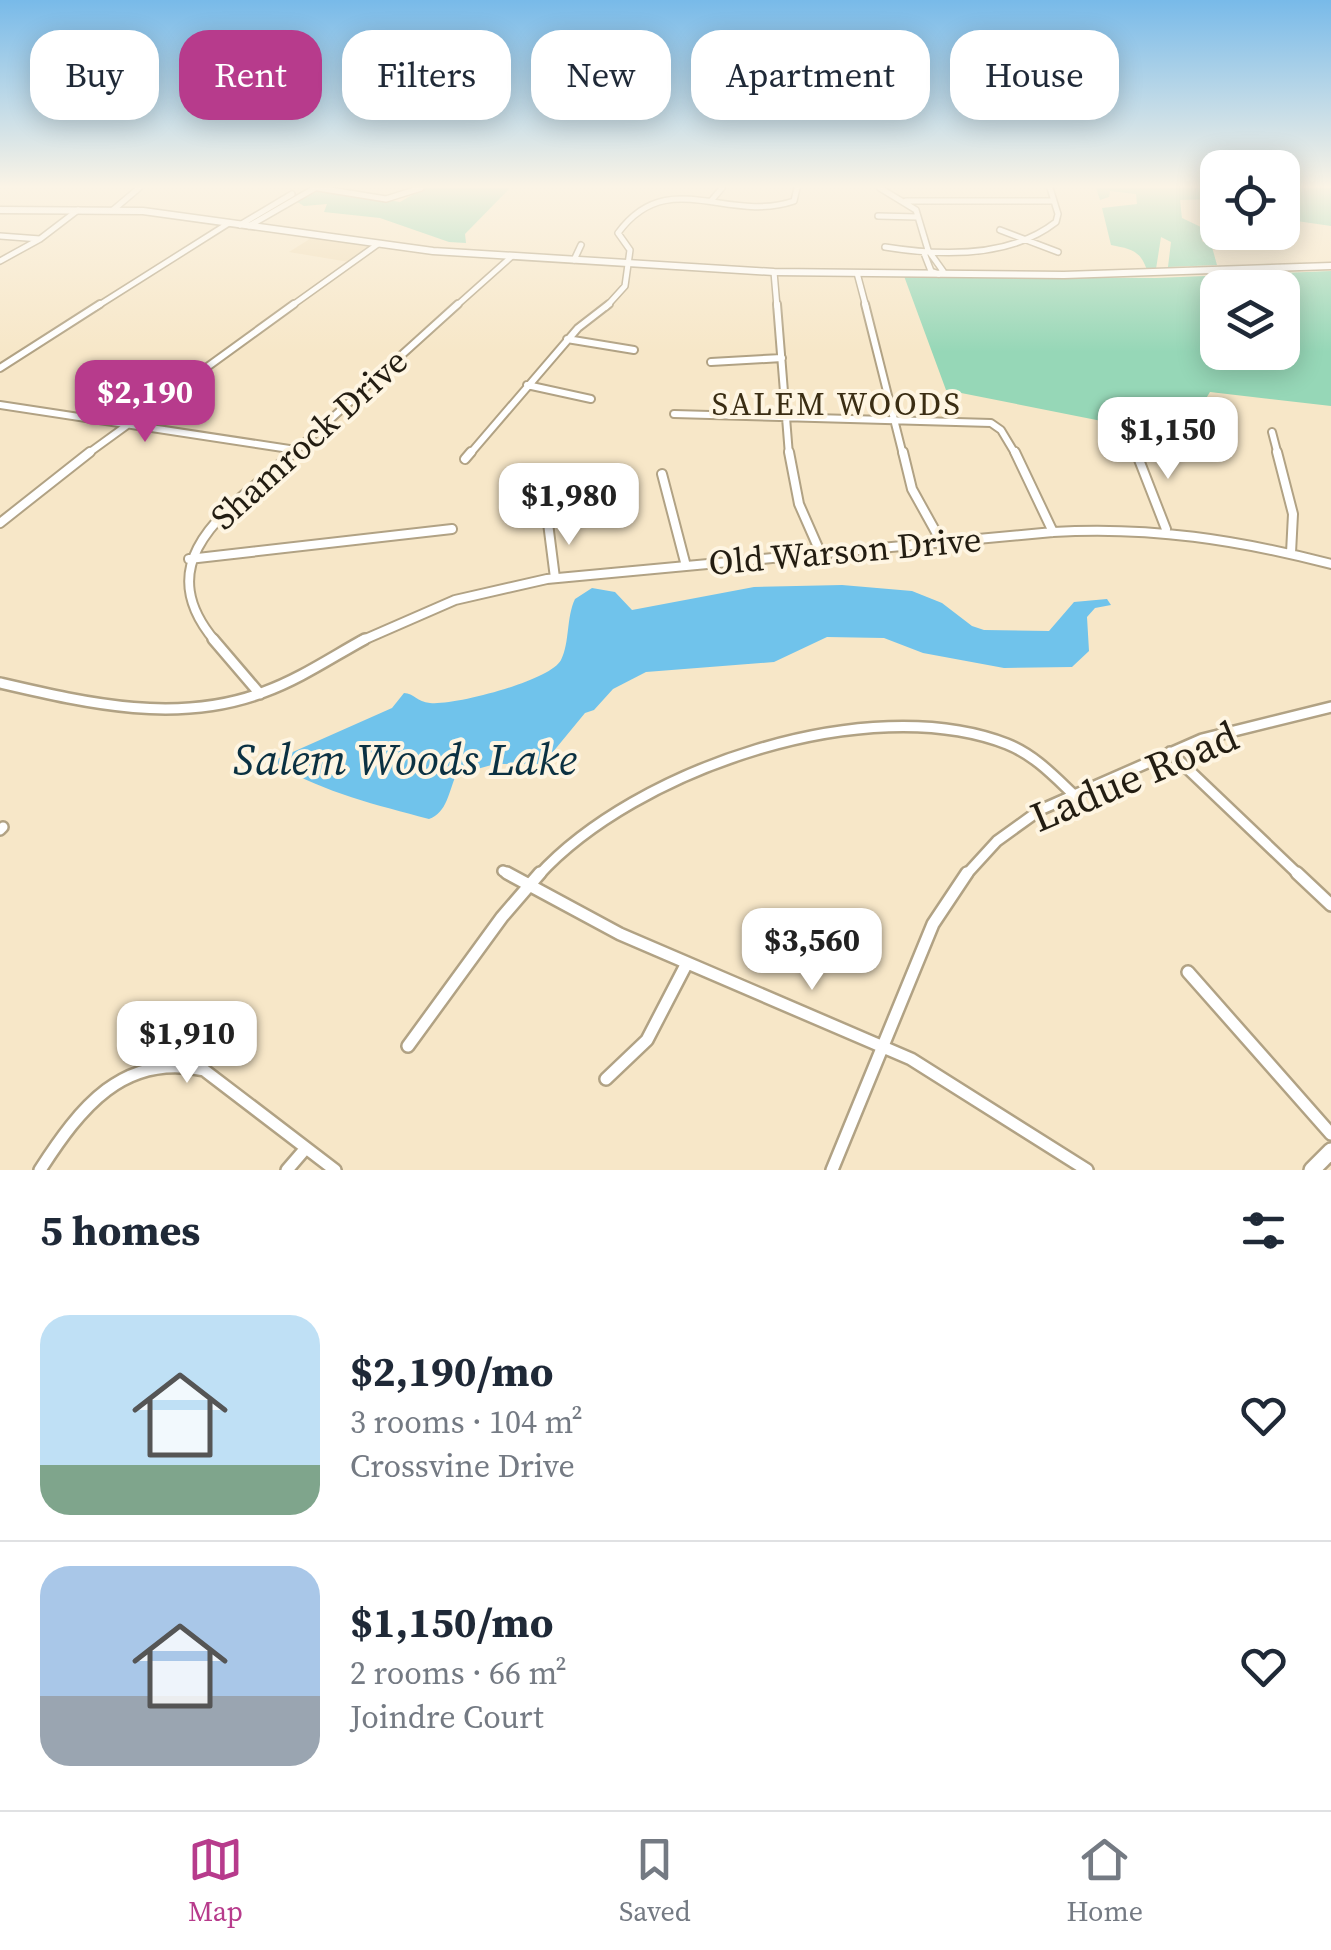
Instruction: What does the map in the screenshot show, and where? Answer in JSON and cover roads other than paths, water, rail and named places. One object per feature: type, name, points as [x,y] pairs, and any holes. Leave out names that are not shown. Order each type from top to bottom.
[{"type":"main road","points":[[368,243],[511,256],[774,272],[1080,275],[1331,266]]},
{"type":"street","points":[[0,261],[32,243]]},
{"type":"street","points":[[0,368],[198,243]]},
{"type":"street","points":[[465,458],[568,338],[619,296],[625,286],[630,250],[625,243]]},
{"type":"street","points":[[926,243],[928,250]]},
{"type":"street","points":[[885,248],[984,249],[1015,243]]},
{"type":"street","points":[[1034,243],[1058,252]]},
{"type":"street","points":[[0,523],[127,424],[378,244]]},
{"type":"street","points":[[574,260],[580,246]]},
{"type":"street","points":[[928,250],[924,253],[930,271],[939,274]]},
{"type":"street","name":"Shamrock Drive","points":[[260,694],[187,602],[184,580],[189,559],[211,527],[511,256]]},
{"type":"street","points":[[774,272],[794,487],[820,554]]},
{"type":"street","points":[[857,273],[912,489],[942,543]]},
{"type":"street","points":[[568,338],[634,350]]},
{"type":"street","points":[[711,362],[782,358]]},
{"type":"street","points":[[527,386],[591,399]]},
{"type":"street","points":[[0,405],[296,450]]},
{"type":"street","points":[[674,414],[994,424],[1006,432],[1032,501],[1053,532]]},
{"type":"street","points":[[1272,432],[1293,514],[1291,553]]},
{"type":"street","points":[[1136,449],[1166,529]]},
{"type":"street","points":[[662,474],[686,566]]},
{"type":"street","points":[[548,523],[555,578]]},
{"type":"street","points":[[189,559],[452,529]]},
{"type":"street","name":"Old Warson Drive","points":[[0,683],[99,705],[144,710],[191,709],[260,694],[293,682],[364,640],[438,605],[505,586],[555,578],[1053,532],[1166,529],[1331,564]]},
{"type":"street","name":"Ladue Road","points":[[832,1170],[926,937],[951,892],[997,840],[1040,810],[1170,752],[1226,730],[1331,708]]},
{"type":"street","points":[[408,1046],[529,887],[572,843],[662,787],[727,756],[802,736],[892,727],[980,735],[1031,756],[1073,794]]},
{"type":"street","points":[[1170,752],[1331,905]]},
{"type":"street","points":[[503,871],[687,963],[882,1045],[955,1084],[1086,1170]]},
{"type":"street","points":[[606,1079],[647,1040],[687,963]]},
{"type":"street","points":[[1188,972],[1331,1134]]},
{"type":"street","points":[[40,1170],[93,1100],[126,1076],[165,1064],[204,1070],[336,1170]]},
{"type":"street","points":[[287,1170],[306,1148]]},
{"type":"street","points":[[1312,1170],[1331,1151]]},
{"type":"water","name":"Salem Woods Lake","points":[[842,585],[912,591],[942,603],[972,626],[984,630],[1049,631],[1074,602],[1107,599],[1111,605],[1095,608],[1087,617],[1089,651],[1072,667],[1004,668],[923,653],[884,638],[827,637],[774,662],[646,672],[613,689],[594,710],[585,713],[543,764],[495,764],[456,775],[444,807],[429,819],[333,791],[278,765],[277,759],[392,708],[404,693],[426,702],[442,703],[479,696],[539,676],[561,660],[575,599],[592,588],[615,592],[632,610],[754,587]]},
{"type":"district","name":"SALEM WOODS","points":[[837,404]]}]
